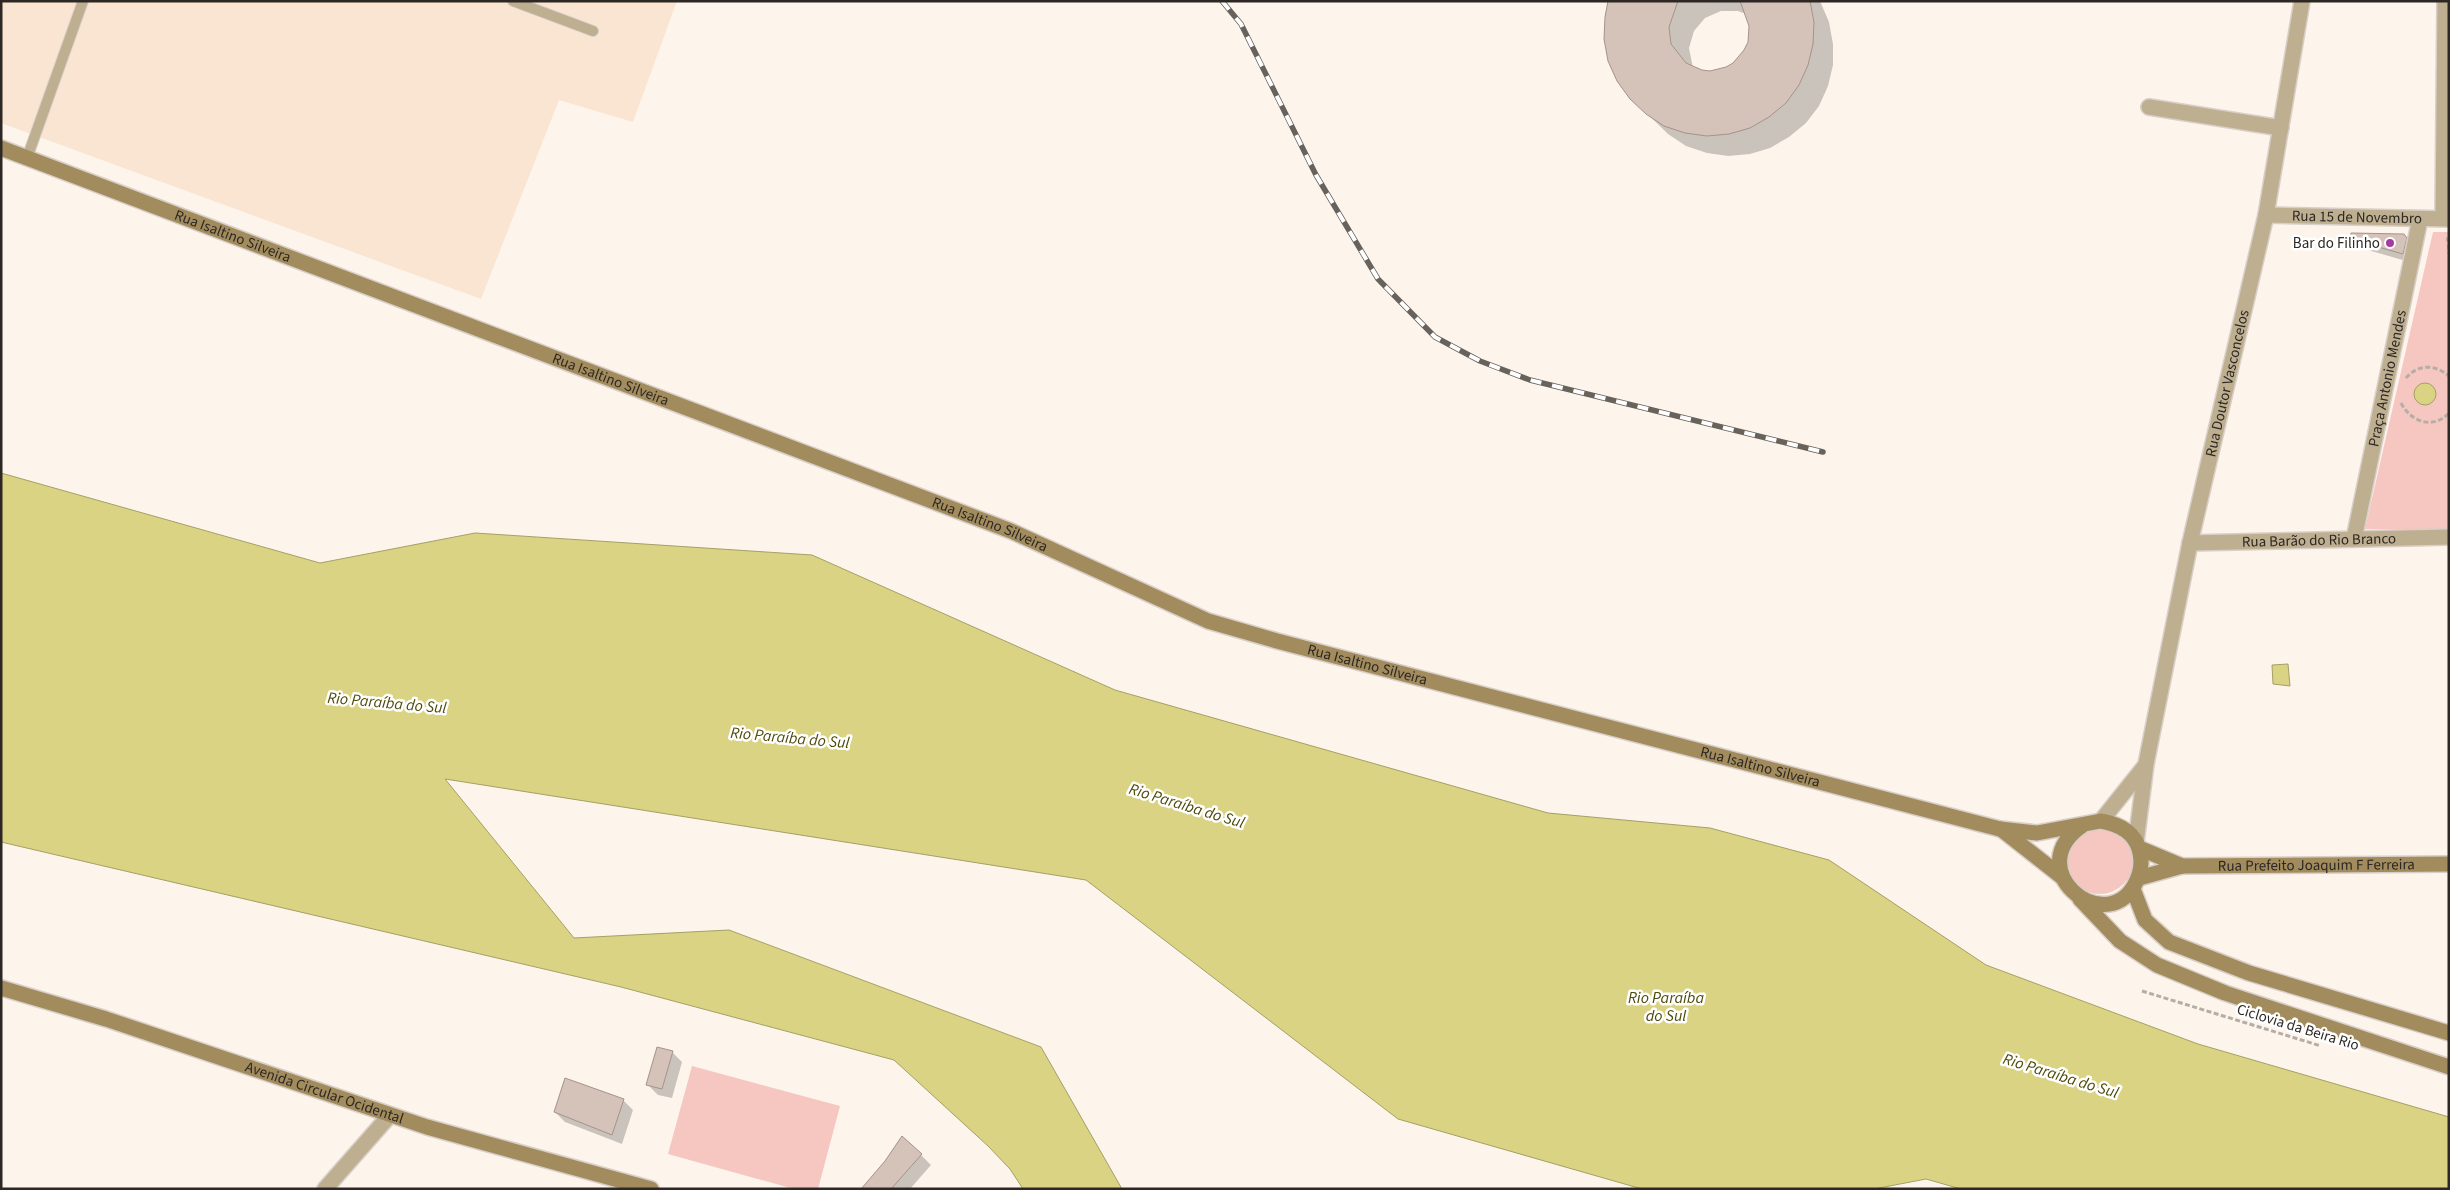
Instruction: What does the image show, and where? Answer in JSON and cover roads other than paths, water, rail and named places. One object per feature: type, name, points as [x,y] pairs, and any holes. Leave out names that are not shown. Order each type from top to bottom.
[{"type":"main road","name":"Rua Isaltino Silveira","points":[[1,148],[1012,531],[1208,621],[1277,641],[2000,828],[2037,833],[2083,825]]},
{"type":"main road","points":[[2062,877],[2060,852],[2069,837],[2083,825],[2101,821],[2122,827],[2138,845],[2142,863],[2136,884],[2145,920],[2169,942],[2249,973],[2449,1033]]},
{"type":"main road","points":[[2000,828],[2062,877],[2068,887],[2120,941],[2157,965],[2225,993],[2449,1067]]},
{"type":"main road","name":"Rua Prefeito Joaquim F Ferreira","points":[[2138,845],[2182,866]]},
{"type":"main road","name":"Rua Prefeito Joaquim F Ferreira","points":[[2136,884],[2182,866],[2449,864]]},
{"type":"main road","points":[[2077,896],[2088,902],[2112,902],[2136,884]]},
{"type":"main road","name":"Avenida Circular Ocidental","points":[[1,988],[106,1019],[427,1128],[650,1189]]},
{"type":"street","name":"Rua Doutor Vasconcelos","points":[[2138,845],[2146,764],[2190,543],[2266,215],[2302,1]]},
{"type":"street","points":[[2445,1],[2446,219]]},
{"type":"street","points":[[2149,107],[2281,128]]},
{"type":"street","name":"Rua 15 de Novembro","points":[[2266,215],[2446,219]]},
{"type":"street","name":"Praça Antonio Mendes","points":[[2354,539],[2420,219]]},
{"type":"street","name":"Rua Barão do Rio Branco","points":[[2190,543],[2449,537]]},
{"type":"street","name":"Rua Doutor Vasconcelos","points":[[2101,821],[2146,764]]},
{"type":"street","points":[[325,1189],[390,1115]]},
{"type":"lane","points":[[27,158],[83,1]]},
{"type":"lane","points":[[513,1],[593,31]]},
{"type":"water","points":[[2425,383],[2433,386],[2436,394],[2433,402],[2425,405],[2417,402],[2414,394],[2417,386]]},
{"type":"water","name":"Rio Paraíba do Sul","points":[[1,473],[320,563],[475,533],[812,555],[1115,690],[1548,813],[1710,828],[1829,860],[1986,965],[2198,1044],[2449,1117],[2449,1189],[1961,1189],[1926,1179],[1874,1189],[1642,1189],[1398,1119],[1086,880],[445,779],[574,938],[729,930],[1041,1047],[1122,1189],[1023,1189],[1010,1169],[988,1146],[894,1060],[621,987],[1,842]]},
{"type":"water","points":[[2288,664],[2290,686],[2273,684],[2272,665]]},
{"type":"railway","points":[[1222,1],[1241,24],[1316,175],[1378,279],[1435,337],[1480,361],[1530,380],[1823,452]]},
{"type":"place","name":"Bar do Filinho","points":[[2390,243]]}]
